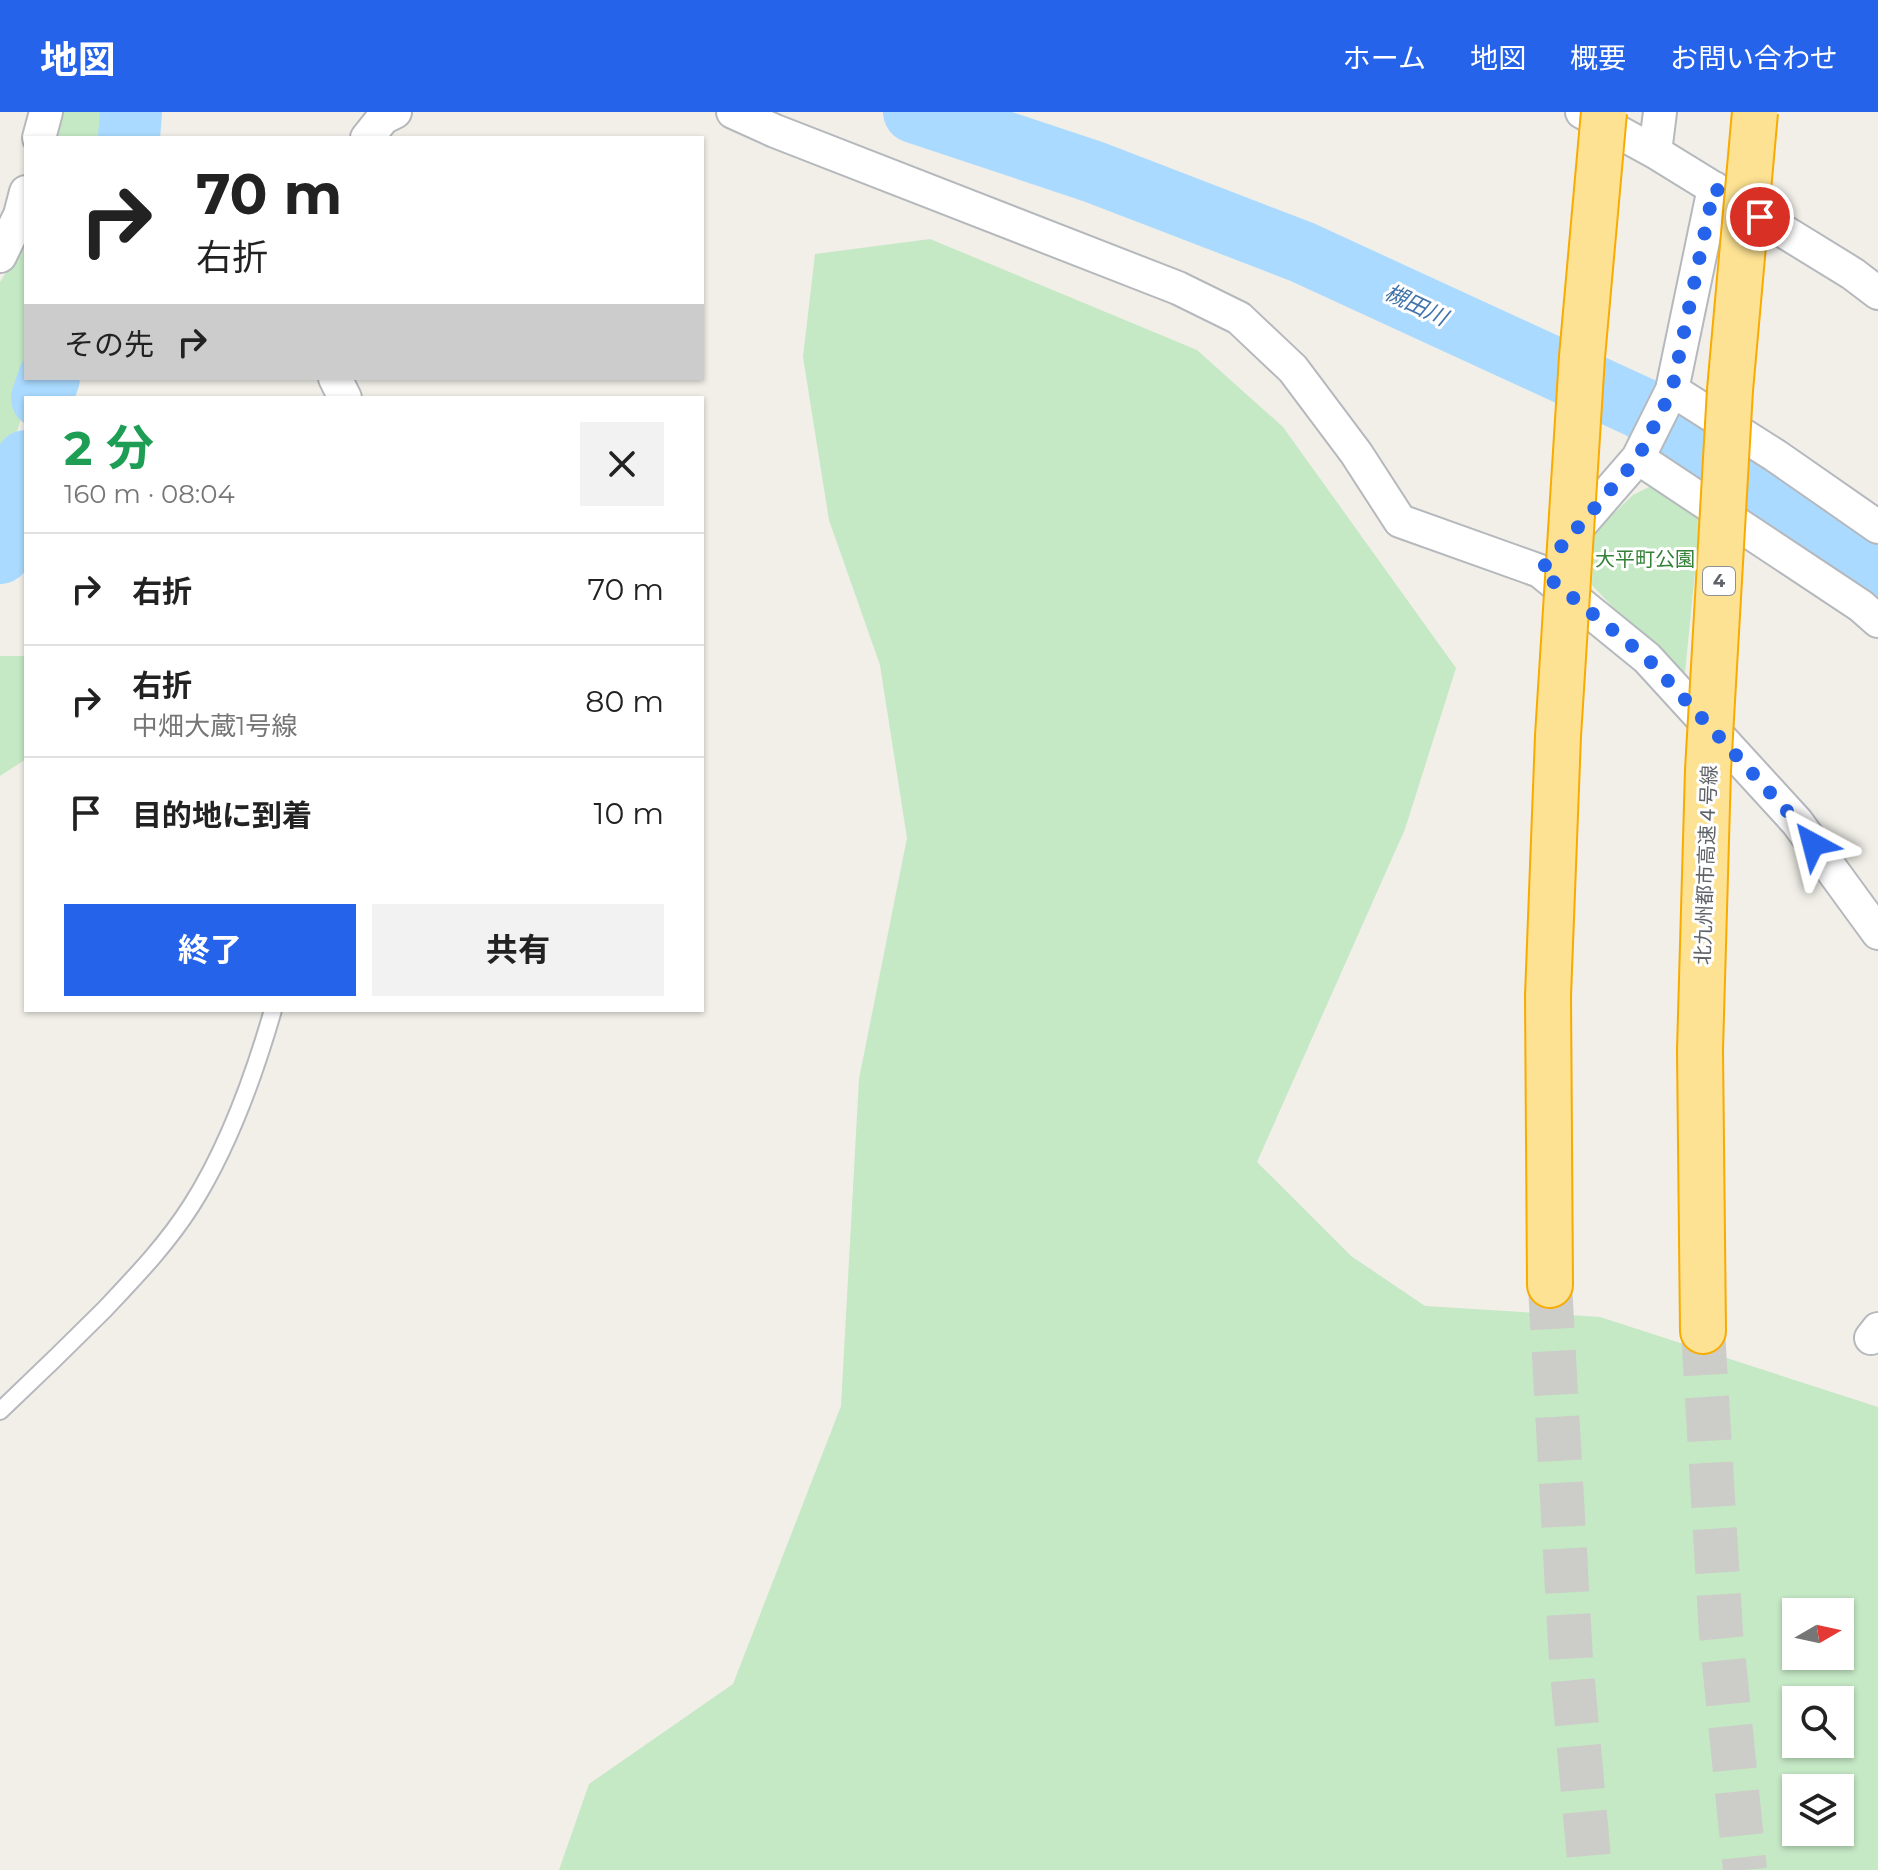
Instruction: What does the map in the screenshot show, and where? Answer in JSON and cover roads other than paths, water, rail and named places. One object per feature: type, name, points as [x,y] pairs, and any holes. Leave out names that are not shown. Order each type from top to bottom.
[{"type":"highway","points":[[1550,1285],[1548,996],[1558,736],[1582,357],[1604,112]]},
{"type":"highway","name":"北九州都市高速４号線","points":[[1703,1331],[1700,1050],[1708,770],[1729,406],[1755,112]]},
{"type":"street","points":[[40,136],[46,112]]},
{"type":"street","points":[[369,136],[383,118],[395,112]]},
{"type":"street","points":[[733,112],[1178,288],[1239,318],[1293,369],[1356,453],[1400,521],[1540,571],[1647,658],[1797,822],[1878,933]]},
{"type":"street","points":[[1582,112],[1714,188],[1853,274],[1878,293]]},
{"type":"street","points":[[1655,152],[1660,112]]},
{"type":"street","points":[[1540,571],[1638,458],[1672,390],[1714,188]]},
{"type":"street","points":[[0,256],[24,200]]},
{"type":"street","points":[[1672,390],[1776,456],[1878,527]]},
{"type":"street","points":[[1638,458],[1861,606],[1878,621]]},
{"type":"lane","points":[[0,1411],[154,1258],[192,1205],[227,1139],[272,1012]]},
{"type":"waterway","name":"槻田川","points":[[129,136],[131,112]]},
{"type":"waterway","name":"槻田川","points":[[914,112],[1094,172],[1302,252],[1641,408],[1878,578]]},
{"type":"waterway","name":"槻田川","points":[[43,396],[48,380]]},
{"type":"waterway","name":"槻田川","points":[[0,553],[24,470]]},
{"type":"tunnel","points":[[1550,1285],[1571,1660],[1590,1870]]},
{"type":"tunnel","points":[[1703,1331],[1721,1633],[1745,1870]]},
{"type":"park label","name":"大平町公園","points":[[1645,559]]}]
